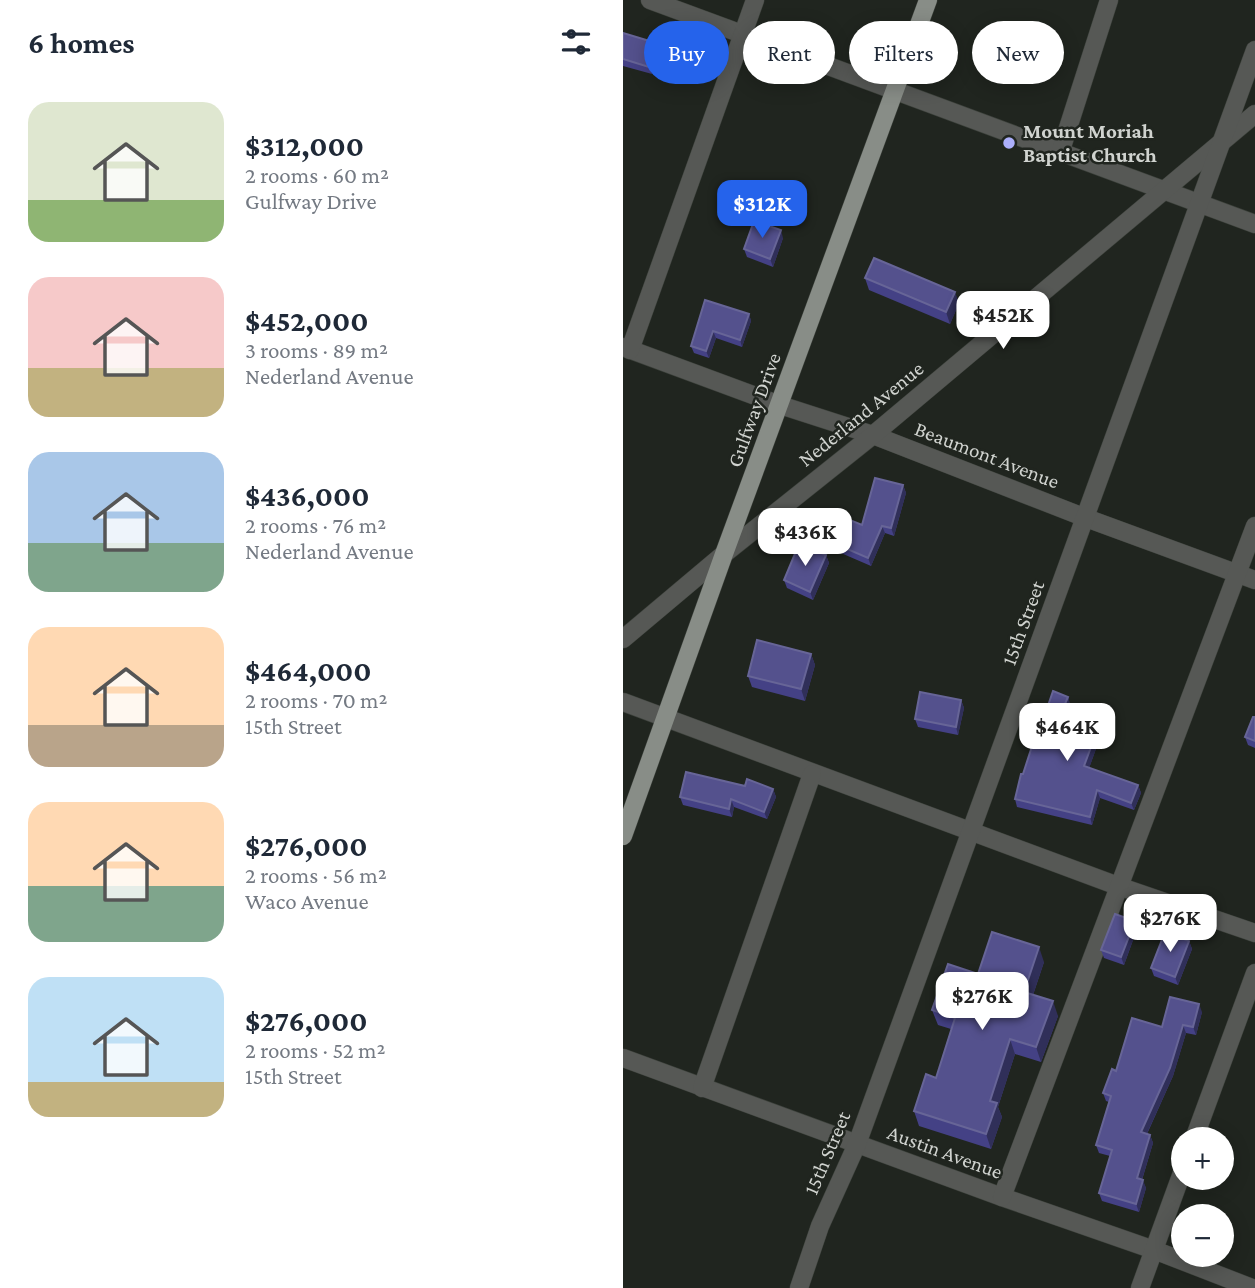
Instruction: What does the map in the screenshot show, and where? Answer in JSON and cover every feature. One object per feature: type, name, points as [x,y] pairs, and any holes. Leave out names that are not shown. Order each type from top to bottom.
[{"type":"main road","name":"Gulfway Drive","points":[[623,836],[928,0]]},
{"type":"street","points":[[627,348],[743,34],[650,0]]},
{"type":"street","points":[[748,21],[755,0]]},
{"type":"street","points":[[1060,153],[1109,0]]},
{"type":"street","name":"15th Street","points":[[799,1288],[820,1226],[857,1144],[972,832],[1255,50]]},
{"type":"street","points":[[835,68],[1255,224]]},
{"type":"street","name":"Nederland Avenue","points":[[623,639],[873,435],[1255,114]]},
{"type":"street","name":"Beaumont Avenue","points":[[627,348],[781,405],[873,435],[1255,580]]},
{"type":"street","points":[[1002,1198],[1255,526]]},
{"type":"street","points":[[623,702],[1118,886],[1255,933]]},
{"type":"street","points":[[702,1088],[812,774]]},
{"type":"street","points":[[1198,1127],[1255,973]]},
{"type":"street","name":"Austin Avenue","points":[[623,1058],[1252,1288]]},
{"type":"street","points":[[1140,1288],[1176,1190]]},
{"type":"building","points":[[623,33],[644,39],[644,65],[623,59]]},
{"type":"building","points":[[754,221],[781,230],[770,259],[744,249]]},
{"type":"building","points":[[874,258],[955,292],[946,312],[865,278]]},
{"type":"building","points":[[705,300],[749,314],[740,340],[713,331],[706,351],[691,346]]},
{"type":"building","points":[[875,478],[903,485],[891,528],[882,526],[868,558],[824,539],[835,514],[862,525]]},
{"type":"building","points":[[799,544],[826,555],[810,592],[784,580]]},
{"type":"building","points":[[757,640],[811,654],[801,689],[748,676]]},
{"type":"building","points":[[1053,691],[1068,697],[1065,704],[1102,717],[1084,766],[1138,785],[1131,803],[1097,790],[1090,817],[1015,799],[1021,774]]},
{"type":"building","points":[[920,692],[961,700],[956,727],[915,719]]},
{"type":"building","points":[[1255,717],[1255,741],[1245,737]]},
{"type":"building","points":[[686,772],[745,786],[747,779],[773,789],[764,812],[731,799],[729,809],[680,797]]},
{"type":"building","points":[[1115,914],[1135,921],[1121,957],[1101,950]]},
{"type":"building","points":[[992,932],[1039,947],[1024,992],[1053,1001],[1036,1047],[1010,1039],[990,1101],[997,1103],[986,1134],[914,1111],[926,1074],[936,1078],[955,1018],[932,1010],[948,964],[978,974]]},
{"type":"building","points":[[1165,932],[1189,941],[1175,977],[1151,968]]},
{"type":"building","points":[[1170,997],[1199,1004],[1193,1027],[1183,1025],[1170,1068],[1141,1132],[1150,1135],[1137,1178],[1143,1180],[1136,1204],[1099,1193],[1112,1150],[1096,1145],[1111,1096],[1103,1093],[1112,1069],[1116,1071],[1132,1018],[1162,1027]]},
{"type":"place","name":"Mount Moriah Baptist Church","points":[[1009,143]]}]
